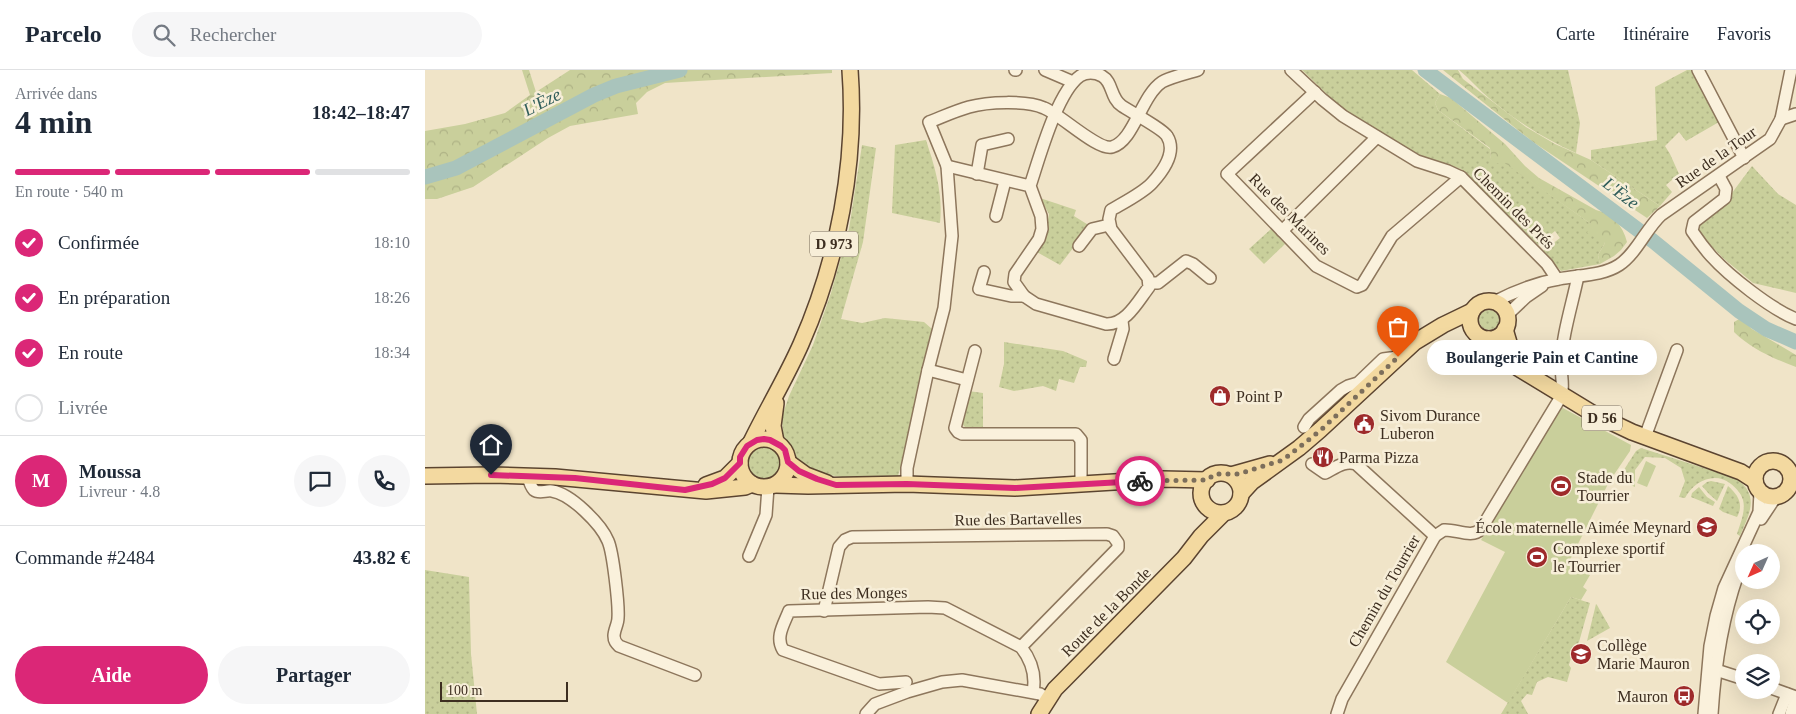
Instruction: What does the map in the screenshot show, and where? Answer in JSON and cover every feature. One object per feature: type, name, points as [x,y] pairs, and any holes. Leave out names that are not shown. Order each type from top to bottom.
[{"type":"main road","name":"D 973","points":[[751,442],[779,392],[801,343],[827,271],[838,226],[850,159],[852,88],[850,70]]},
{"type":"main road","points":[[1241,494],[1253,482],[1321,430],[1415,342],[1472,311],[1481,303],[1494,302],[1500,305],[1506,322],[1510,346],[1523,366],[1535,378]]},
{"type":"main road","points":[[1472,311],[1471,323],[1505,358],[1562,395]]},
{"type":"main road","points":[[1435,330],[1457,328],[1482,336],[1501,334],[1506,322]]},
{"type":"main road","name":"D 973","points":[[776,442],[773,418],[779,392]]},
{"type":"main road","name":"D 56","points":[[1562,395],[1592,413],[1645,437],[1741,472],[1757,486]]},
{"type":"main road","points":[[772,486],[785,475],[788,462],[785,450],[776,442],[764,439],[751,442],[743,451],[740,463],[741,471],[745,479],[752,484],[763,487],[907,484],[1000,488],[1163,479],[1207,480]]},
{"type":"main road","points":[[1204,500],[1203,484],[1211,476],[1221,473],[1231,475],[1283,460]]},
{"type":"main road","name":"D 56","points":[[1708,460],[1742,465],[1763,464]]},
{"type":"main road","points":[[1773,461],[1779,462],[1792,469],[1793,485],[1784,494],[1775,498],[1764,495],[1757,486],[1757,471],[1763,464],[1773,461]]},
{"type":"main road","points":[[788,462],[806,474],[836,485]]},
{"type":"main road","points":[[685,490],[712,484],[725,478],[740,463]]},
{"type":"main road","points":[[1163,479],[1181,484],[1204,500],[1217,513],[1224,513],[1234,509],[1238,504],[1241,494],[1239,483],[1231,475]]},
{"type":"main road","points":[[425,476],[575,478],[705,491],[745,487],[752,484]]},
{"type":"main road","name":"Route de la Bonde","points":[[1201,536],[1206,514],[1204,500]]},
{"type":"main road","name":"Route de la Bonde","points":[[1039,714],[1048,699],[1077,666],[1184,558],[1201,536],[1224,513]]},
{"type":"street","points":[[1045,70],[1073,82]]},
{"type":"street","points":[[1104,70],[1109,82],[1116,102],[1167,134],[1170,145],[1170,158],[1151,184],[1111,210],[1109,225],[1148,278],[1149,283],[1149,287],[1122,321],[1113,325],[1036,304],[1024,296],[1014,282],[1015,274],[1039,239],[1042,229],[1041,216],[1030,186],[1055,114],[1073,82],[1081,75],[1091,72],[1103,76],[1109,82]]},
{"type":"street","points":[[907,484],[907,468],[943,308],[952,236],[947,166],[929,122],[969,107],[997,103],[1029,104],[1044,107],[1102,147],[1112,148],[1128,134],[1147,97],[1163,82],[1198,70]]},
{"type":"street","name":"Chemin des Prés","points":[[1291,70],[1343,116],[1417,161],[1461,177],[1547,264],[1552,281]]},
{"type":"street","points":[[1698,70],[1745,158]]},
{"type":"street","name":"Rue de la Tour","points":[[1577,276],[1611,270],[1623,262],[1653,223],[1770,139],[1779,126],[1791,70]]},
{"type":"street","name":"Rue des Marines","points":[[1315,92],[1227,174],[1316,266],[1357,287],[1362,285],[1392,236],[1461,177]]},
{"type":"street","points":[[1785,96],[1796,107]]},
{"type":"street","points":[[1781,119],[1796,114]]},
{"type":"street","points":[[1282,230],[1377,137]]},
{"type":"street","points":[[977,174],[982,145],[1008,139]]},
{"type":"street","points":[[947,166],[1030,186]]},
{"type":"street","points":[[1719,176],[1726,189],[1725,198],[1695,222],[1692,231],[1712,257],[1748,289],[1785,315],[1796,319]]},
{"type":"street","points":[[996,216],[1005,181]]},
{"type":"street","points":[[1079,246],[1092,229],[1109,225]]},
{"type":"street","points":[[1149,283],[1158,283],[1186,262],[1193,264],[1210,278]]},
{"type":"street","points":[[984,272],[979,289],[1011,296],[1024,296]]},
{"type":"street","points":[[1494,302],[1520,289],[1577,276]]},
{"type":"street","name":"D 56","points":[[1562,395],[1562,353],[1577,276]]},
{"type":"street","points":[[1506,322],[1527,297],[1552,281]]},
{"type":"street","points":[[1113,359],[1123,329],[1122,321]]},
{"type":"street","points":[[1645,437],[1677,350]]},
{"type":"street","points":[[975,351],[955,428],[958,432],[962,434],[1076,434],[1081,440],[1081,484]]},
{"type":"street","points":[[1304,427],[1309,419],[1345,387],[1358,383],[1383,359],[1391,356],[1398,357]]},
{"type":"street","points":[[928,370],[967,380]]},
{"type":"street","name":"Chemin du Tourrier","points":[[1337,714],[1342,699],[1435,536],[1444,530],[1472,534],[1477,533],[1481,529],[1562,395]]},
{"type":"street","points":[[1312,464],[1325,473],[1345,463],[1356,464],[1435,536]]},
{"type":"street","points":[[528,476],[534,490],[563,494],[577,504],[598,524],[609,542],[618,618],[613,637],[615,642],[619,646],[695,675]]},
{"type":"street","points":[[749,556],[766,515],[772,486]]},
{"type":"street","points":[[1704,714],[1710,646],[1716,616],[1724,588],[1759,512],[1757,486]]},
{"type":"street","points":[[1749,544],[1775,498]]},
{"type":"street","name":"Rue des Bartavelles","points":[[824,611],[839,547],[845,540],[852,537],[1107,534],[1113,536],[1118,543],[1118,548],[1021,648]]},
{"type":"street","points":[[1712,714],[1716,670],[1725,618],[1735,581]]},
{"type":"street","name":"Rue des Monges","points":[[906,682],[879,684],[783,650],[779,644],[780,633],[789,611],[945,608],[1021,648]]},
{"type":"street","points":[[1021,648],[1029,657],[1032,667],[1035,682],[1033,692]]},
{"type":"street","points":[[1716,670],[1735,676]]},
{"type":"street","points":[[866,714],[875,704],[907,692],[942,682],[962,680],[1033,692],[1048,699]]},
{"type":"street","points":[[1780,691],[1793,696]]},
{"type":"street","points":[[1779,714],[1793,696]]},
{"type":"street","points":[[1791,714],[1793,696]]},
{"type":"green space","points":[[522,70],[529,70],[536,92],[570,70],[832,70],[832,73],[665,83],[647,92],[636,103],[638,114],[570,126],[548,138],[473,187],[437,199],[425,199],[425,131],[465,124],[505,113],[530,95]]},
{"type":"green space","points":[[1302,70],[1412,70],[1440,94],[1435,103],[1438,110],[1490,149],[1491,159],[1503,161],[1591,224],[1605,243],[1598,255],[1600,264],[1561,271],[1543,251],[1560,238],[1555,231],[1538,245],[1461,169],[1421,156],[1404,147],[1340,107]]},
{"type":"green space","points":[[1443,70],[1458,70],[1463,79],[1526,127],[1555,144],[1591,160],[1660,206],[1647,218],[1533,142]]},
{"type":"green space","points":[[1459,70],[1568,70],[1580,123],[1576,153],[1542,136],[1510,115],[1486,96]]},
{"type":"green space","points":[[1687,70],[1693,70],[1719,122],[1686,141],[1679,132],[1665,146],[1679,174],[1666,185],[1672,192],[1660,206],[1591,160],[1591,150],[1657,140],[1655,87]]},
{"type":"green space","points":[[1440,94],[1451,98],[1505,144],[1539,178],[1612,217],[1623,230],[1627,242],[1621,250],[1600,264],[1598,255],[1605,243],[1587,233],[1591,224],[1503,162],[1495,164],[1491,159],[1490,148],[1438,110],[1435,103]]},
{"type":"green space","points":[[926,140],[939,191],[940,223],[892,213],[895,145]]},
{"type":"green space","points":[[862,145],[876,148],[863,242],[841,319],[862,323],[885,318],[924,322],[932,329],[898,476],[842,477],[804,468],[797,460],[793,448],[783,436],[782,417],[789,396],[813,345],[831,293],[849,229]]},
{"type":"green space","points":[[1752,166],[1778,194],[1796,205],[1796,293],[1753,283],[1723,258],[1694,228],[1729,197]]},
{"type":"green space","points":[[1040,198],[1076,210],[1074,216],[1090,226],[1060,265],[1035,251],[1045,235],[1049,214]]},
{"type":"green space","points":[[1271,229],[1285,244],[1264,264],[1249,249]]},
{"type":"green space","points":[[1489,310],[1496,313],[1499,320],[1496,327],[1489,330],[1482,327],[1479,320],[1482,313]]},
{"type":"green space","points":[[1741,318],[1752,329],[1796,355],[1796,367],[1763,352],[1740,338],[1734,332],[1734,322]]},
{"type":"green space","points":[[1004,342],[1063,351],[1087,361],[1086,367],[1080,367],[1074,383],[1059,379],[1056,391],[1043,386],[1014,391],[999,387],[1004,364]]},
{"type":"green space","points":[[968,391],[983,393],[983,428],[966,428],[961,423]]},
{"type":"green space","name":"Complexe sportif le Tourrier","points":[[1561,407],[1631,445],[1630,451],[1609,482],[1569,562],[1590,575],[1583,587],[1587,590],[1581,600],[1571,597],[1508,703],[1446,662],[1505,552],[1481,540]]},
{"type":"green space","points":[[764,446],[771,447],[776,451],[780,456],[780,470],[776,475],[771,479],[764,480],[757,479],[752,475],[748,470],[747,463],[748,456],[752,451],[757,447]]},
{"type":"green space","points":[[1641,448],[1735,478],[1743,484],[1748,491],[1751,505],[1740,536],[1737,534],[1743,513],[1743,500],[1736,489],[1725,480],[1712,478],[1705,480],[1694,487],[1685,498],[1679,497],[1685,481],[1681,468],[1665,458],[1645,457],[1635,470],[1635,487],[1621,480],[1620,476],[1636,451]]},
{"type":"green space","points":[[1646,461],[1656,466],[1647,487],[1637,483]]},
{"type":"green space","points":[[1711,481],[1725,484],[1717,501],[1702,486]]},
{"type":"green space","points":[[1728,486],[1739,500],[1740,508],[1737,517],[1719,509]]},
{"type":"green space","points":[[1699,487],[1707,497],[1715,502],[1713,506],[1691,497],[1692,493]]},
{"type":"green space","points":[[425,570],[469,577],[471,654],[477,714],[425,714]]},
{"type":"green space","points":[[1571,597],[1590,603],[1579,642],[1574,647],[1567,682],[1548,677],[1537,682],[1532,695],[1527,694],[1521,701],[1528,714],[1501,714]]},
{"type":"green space","points":[[1596,604],[1610,628],[1587,641]]},
{"type":"waterway","name":"L'Èze","points":[[425,177],[456,168],[594,95],[616,86],[680,70]]},
{"type":"waterway","name":"L'Èze","points":[[1425,70],[1653,241],[1739,311],[1766,329],[1796,342]]},
{"type":"way so far","points":[[1140,481],[1207,480],[1215,474],[1238,474],[1283,460],[1321,430],[1398,357]]},
{"type":"place","name":"Boulangerie Pain et Cantine","points":[[1398,357]]},
{"type":"place","name":"Point P","points":[[1220,396]]},
{"type":"place","name":"Sivom Durance Luberon","points":[[1364,424]]},
{"type":"place","name":"Parma Pizza","points":[[1323,457]]},
{"type":"place","name":"Stade du Tourrier","points":[[1561,486]]},
{"type":"place","name":"École maternelle Aimée Meynard","points":[[1707,527]]},
{"type":"place","name":"Complexe sportif le Tourrier","points":[[1537,557]]},
{"type":"place","name":"Collège Marie Mauron","points":[[1581,654]]},
{"type":"place","name":"Mauron","points":[[1684,696]]},
{"type":"route","points":[[491,475],[575,478],[685,490],[712,484],[725,478],[740,463],[743,451],[751,442],[764,439],[776,442],[781,446],[785,450],[788,462],[799,471],[836,485],[907,484],[1015,488],[1140,481]]}]
